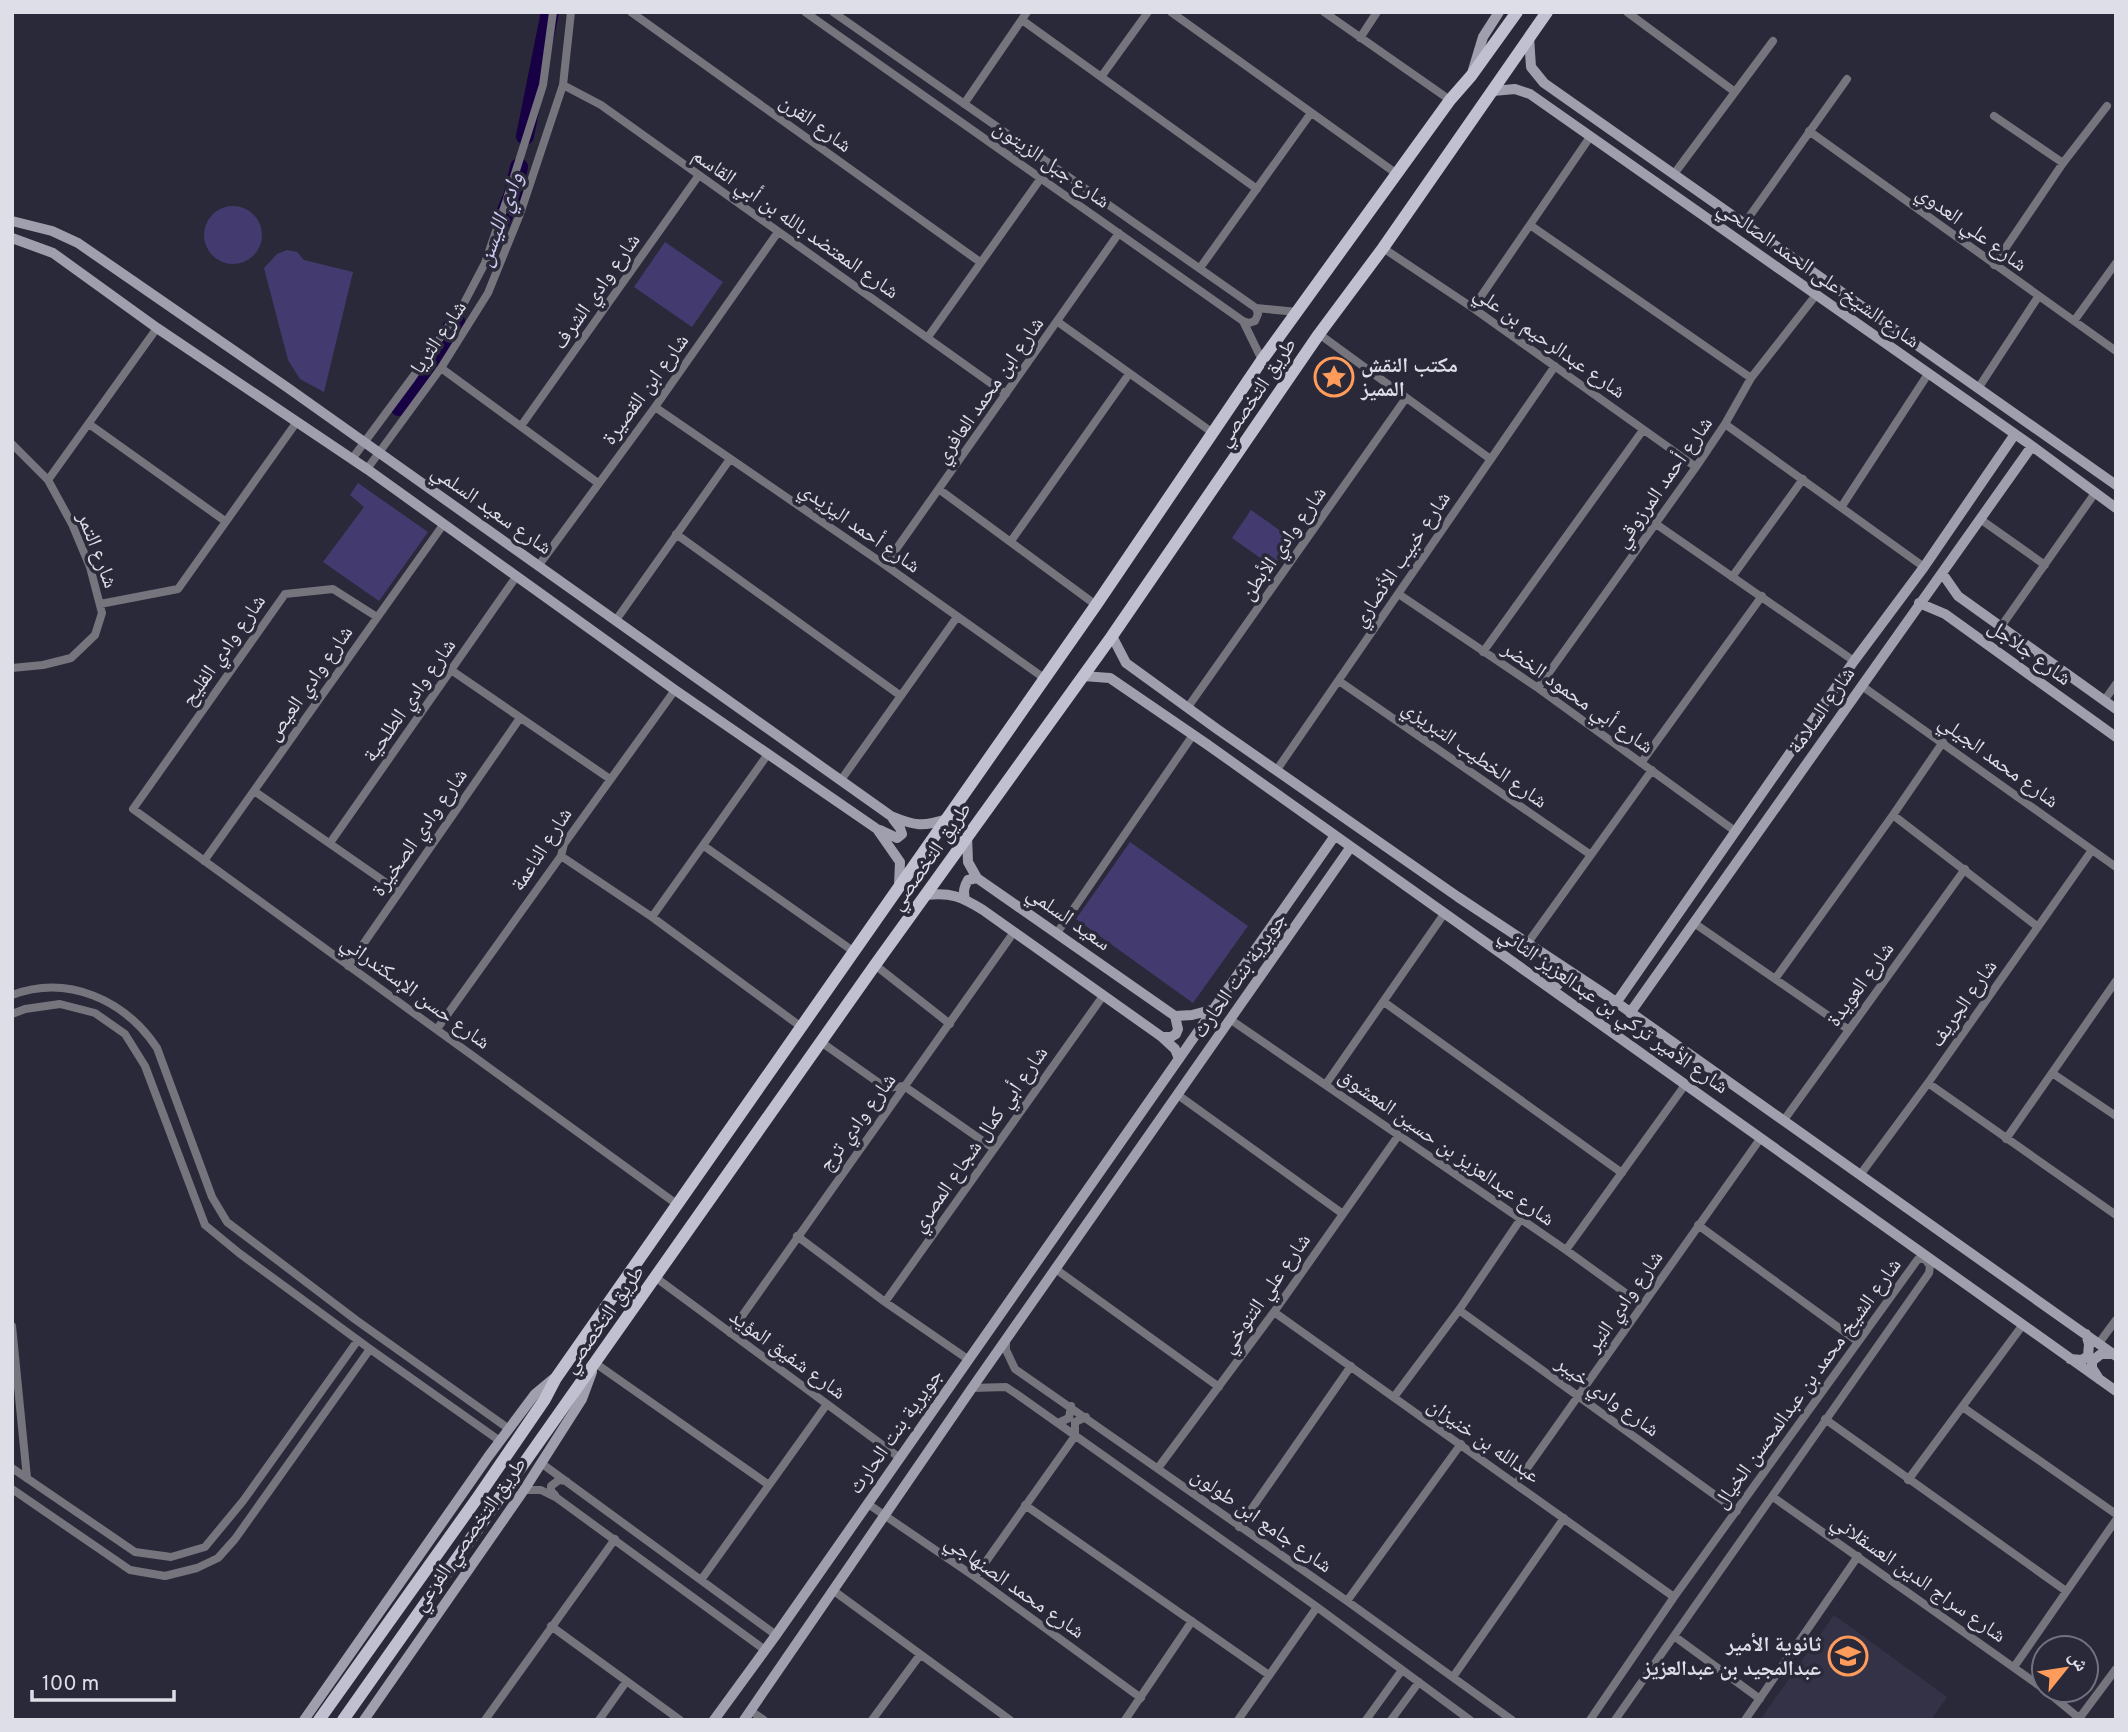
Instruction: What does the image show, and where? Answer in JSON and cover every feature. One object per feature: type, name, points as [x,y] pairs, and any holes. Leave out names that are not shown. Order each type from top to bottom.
[{"type":"main road","name":"طريق التخصصي","points":[[320,1720],[478,1497],[545,1399],[556,1378],[800,1026],[1096,605],[1262,360],[1517,12]]},
{"type":"main road","name":"طريق التخصصي","points":[[343,1720],[875,965],[1112,636],[1319,334],[1547,12]]},
{"type":"street","name":"شارع الثريا","points":[[352,459],[463,305],[485,263],[543,85],[553,12]]},
{"type":"street","name":"شارع الثريا","points":[[367,469],[440,368],[488,293],[520,214],[563,85],[571,12]]},
{"type":"street","name":"شارع القرن","points":[[631,12],[980,262]]},
{"type":"street","name":"شارع جبل الزيتون","points":[[805,12],[1242,321],[1262,360]]},
{"type":"street","name":"شارع جبل الزيتون","points":[[834,12],[1256,308],[1297,312]]},
{"type":"street","points":[[964,104],[1027,12]]},
{"type":"street","points":[[1101,77],[1148,12]]},
{"type":"street","points":[[1171,12],[1397,174]]},
{"type":"street","points":[[1324,12],[1450,100]]},
{"type":"street","points":[[1360,38],[1377,12]]},
{"type":"street","points":[[1471,76],[1483,37],[1499,12]]},
{"type":"street","points":[[1627,12],[1735,92]]},
{"type":"street","points":[[1022,20],[1257,188]]},
{"type":"street","name":"شارع الشيخ على الحمد الصالحي","points":[[1529,37],[1531,67],[1544,83],[2116,485]]},
{"type":"street","points":[[1674,174],[1773,41]]},
{"type":"street","points":[[1744,224],[1847,79]]},
{"type":"street","name":"شارع المعتضد بالله بن أبي القاسم","points":[[563,85],[601,105],[1006,394]]},
{"type":"street","name":"شارع الشيخ على الحمد الصالحي","points":[[1493,91],[1515,89],[1530,94],[2032,446],[2116,508]]},
{"type":"street","points":[[1994,265],[2063,163],[2107,106]]},
{"type":"street","points":[[1200,268],[1311,113]]},
{"type":"street","points":[[1994,116],[2063,163]]},
{"type":"street","name":"شارع علي العدوي","points":[[1808,131],[2116,351]]},
{"type":"street","points":[[1474,308],[1590,137]]},
{"type":"street","name":"شارع وادي الشرف","points":[[521,426],[699,176]]},
{"type":"street","points":[[928,338],[1041,178]]},
{"type":"street","name":"شارع سعيد السلمي","points":[[12,221],[52,231],[78,243],[288,388],[891,816],[910,824],[926,826],[947,819]]},
{"type":"street","points":[[1530,225],[1751,378]]},
{"type":"street","name":"شارع ابن القصيرة","points":[[539,565],[655,407],[778,232]]},
{"type":"street","name":"شارع ابن محمد العافري","points":[[885,565],[1119,233]]},
{"type":"street","name":"شارع سعيد السلمي","points":[[12,238],[53,253],[296,423],[367,469],[675,690],[877,829],[900,862],[899,886]]},
{"type":"street","name":"شارع عبدالرحيم بن علي","points":[[1383,247],[1474,308],[1696,467]]},
{"type":"street","points":[[2074,321],[2116,263]]},
{"type":"street","name":"شارع أحمد المرزوقي","points":[[1538,688],[1696,467],[1751,378],[1816,295]]},
{"type":"street","points":[[1979,387],[2038,297]]},
{"type":"street","points":[[1242,321],[1255,321],[1258,314],[1256,308]]},
{"type":"street","points":[[1058,322],[1213,433]]},
{"type":"street","points":[[48,481],[158,328]]},
{"type":"street","points":[[1319,334],[1489,458]]},
{"type":"street","name":"شارع خبيب الأنصاري","points":[[1276,771],[1399,594],[1489,458],[1555,366]]},
{"type":"street","points":[[440,368],[598,483]]},
{"type":"street","points":[[1011,541],[1129,374]]},
{"type":"street","points":[[1842,506],[1928,374]]},
{"type":"street","name":"شارع وادي الأبطن","points":[[1188,707],[1406,398]]},
{"type":"street","name":"شارع أحمد اليزيدي","points":[[655,407],[1044,678]]},
{"type":"street","points":[[100,604],[178,589],[296,423]]},
{"type":"street","points":[[89,424],[225,521]]},
{"type":"street","points":[[1725,424],[1924,567]]},
{"type":"street","points":[[1483,652],[1643,429]]},
{"type":"street","points":[[1616,1003],[2015,434]]},
{"type":"street","name":"شارع التمر","points":[[12,444],[48,481],[72,524],[90,567],[102,613],[95,635],[71,658],[43,665],[12,668]]},
{"type":"street","name":"شارع السلامة","points":[[1630,1013],[2032,446]]},
{"type":"street","points":[[616,620],[730,459]]},
{"type":"street","points":[[1990,469],[2002,469],[2005,482]]},
{"type":"street","points":[[1732,577],[1803,479]]},
{"type":"street","points":[[940,489],[1096,605]]},
{"type":"street","points":[[2000,628],[2095,493]]},
{"type":"street","points":[[1980,519],[2045,565]]},
{"type":"street","points":[[1656,524],[1854,661]]},
{"type":"street","name":"شارع وادي العيص","points":[[204,861],[443,525]]},
{"type":"street","points":[[676,534],[901,696]]},
{"type":"street","name":"شارع جلاجل","points":[[1942,573],[1958,596],[1970,606],[2116,709]]},
{"type":"street","name":"شارع وادي الطلحية","points":[[330,844],[516,577]]},
{"type":"street","name":"شارع وادي الفليح","points":[[132,809],[285,594],[334,589],[377,617]]},
{"type":"street","name":"شارع أبي محمود الخضر","points":[[1399,594],[1538,688],[1735,831]]},
{"type":"street","points":[[1641,762],[1762,596]]},
{"type":"street","name":"شارع جلاجل","points":[[1919,603],[1945,614],[2116,737]]},
{"type":"street","points":[[1957,623],[1959,611],[1970,606]]},
{"type":"street","points":[[841,780],[957,617]]},
{"type":"street","name":"شارع الأمير تركي بن عبدالعزيز الثاني","points":[[1112,636],[1126,663],[1217,729],[1784,1120],[2114,1355]]},
{"type":"street","points":[[1083,676],[1110,678],[1118,666],[1126,663]]},
{"type":"street","points":[[451,670],[610,779]]},
{"type":"street","points":[[675,690],[687,672]]},
{"type":"street","name":"شارع الأمير تركي بن عبدالعزيز الثاني","points":[[1110,678],[1228,759],[2116,1391]]},
{"type":"street","name":"شارع الخطيب التبريزي","points":[[1339,681],[1591,855]]},
{"type":"street","points":[[2104,701],[2116,684]]},
{"type":"street","name":"شارع محمد الجيلي","points":[[1862,686],[2116,867]]},
{"type":"street","name":"شارع الناعمة","points":[[437,1029],[561,856],[564,844],[675,690]]},
{"type":"street","points":[[1176,723],[1188,707]]},
{"type":"street","name":"شارع وادي الصخيرة","points":[[348,966],[520,718]]},
{"type":"street","points":[[1208,745],[1221,741],[1217,729]]},
{"type":"street","points":[[1057,933],[1193,735]]},
{"type":"street","points":[[1228,759],[1224,745],[1230,741],[1238,744]]},
{"type":"street","points":[[1775,979],[1943,742]]},
{"type":"street","points":[[652,917],[768,754]]},
{"type":"street","points":[[1527,944],[1651,770]]},
{"type":"street","points":[[841,804],[852,789]]},
{"type":"street","points":[[254,791],[398,891]]},
{"type":"street","name":"شارع حسن الإسكندراني","points":[[132,809],[678,1205]]},
{"type":"street","points":[[1893,815],[2038,927]]},
{"type":"street","points":[[877,829],[897,838],[902,834],[891,816]]},
{"type":"street","points":[[965,899],[963,892],[968,880],[977,878],[968,862],[967,836]]},
{"type":"street","name":"جويرية بنت الحارث","points":[[714,1720],[1334,836]]},
{"type":"street","points":[[704,846],[853,951]]},
{"type":"street","name":"جويرية بنت الحارث","points":[[748,1715],[972,1388],[1350,848]]},
{"type":"street","name":"شارع الجريف","points":[[1860,1175],[2092,850]]},
{"type":"street","points":[[1322,854],[1334,852],[1340,863]]},
{"type":"street","points":[[561,856],[652,917],[800,1026]]},
{"type":"street","name":"شارع العويدة","points":[[1784,1120],[1965,869]]},
{"type":"street","name":"سعيد السلمي","points":[[977,878],[1175,1016]]},
{"type":"street","name":"سعيد السلمي","points":[[926,895],[945,893],[965,899],[1161,1037],[1175,1049],[1179,1059]]},
{"type":"street","points":[[1326,1084],[1458,897]]},
{"type":"street","points":[[1679,912],[1849,1030]]},
{"type":"street","name":"شارع وادي ترج","points":[[730,1333],[1014,932]]},
{"type":"street","points":[[875,965],[950,1024]]},
{"type":"street","points":[[1549,987],[1557,986],[1562,980],[1564,975],[1560,965]]},
{"type":"street","points":[[2006,1139],[2116,981]]},
{"type":"street","points":[[51,988],[52,1005]]},
{"type":"street","points":[[12,995],[26,990],[51,988],[88,993],[110,1002],[131,1016],[156,1048],[212,1197],[222,1216],[245,1238],[509,1429]]},
{"type":"street","points":[[1626,989],[1630,999],[1642,997]]},
{"type":"street","name":"شارع أبي كمال شجاع المصري","points":[[885,1302],[1103,996]]},
{"type":"street","points":[[1384,1002],[1622,1173]]},
{"type":"street","points":[[12,1014],[25,1009],[60,1004],[95,1013],[125,1034],[145,1066],[205,1224],[239,1253],[500,1441]]},
{"type":"street","points":[[1161,1037],[1176,1034],[1178,1029],[1175,1016],[1211,1010]]},
{"type":"street","name":"شارع عبدالعزيز بن حسين المعشوق","points":[[1231,1020],[1642,1305]]},
{"type":"street","points":[[821,1042],[886,1088],[904,1086],[993,1148]]},
{"type":"street","points":[[2052,1073],[2116,1116]]},
{"type":"street","points":[[1928,1083],[2116,1215]]},
{"type":"street","points":[[1566,1250],[1685,1085]]},
{"type":"street","points":[[1178,1096],[1343,1214]]},
{"type":"street","name":"شارع علي التنوخي","points":[[1158,1468],[1275,1311],[1398,1136]]},
{"type":"street","name":"شارع وادي النير","points":[[1516,1484],[1760,1139]]},
{"type":"street","points":[[1119,1144],[1123,1157],[1127,1160],[1135,1157]]},
{"type":"street","points":[[1106,1163],[1114,1160],[1119,1162],[1123,1166],[1123,1175]]},
{"type":"street","points":[[1394,1397],[1520,1220]]},
{"type":"street","points":[[1698,1226],[1857,1341]]},
{"type":"street","points":[[797,1236],[969,1360]]},
{"type":"street","name":"شارع الشيخ محمد بن عبدالمحسن الخيال","points":[[1590,1720],[1674,1597],[1857,1341],[1918,1259],[1926,1259],[1930,1266],[1929,1273],[1615,1720]]},
{"type":"street","points":[[1057,1270],[1219,1387]]},
{"type":"street","name":"شارع شفيق المؤيد","points":[[655,1277],[900,1458]]},
{"type":"street","points":[[328,1318],[337,1306]]},
{"type":"street","name":"شارع وادي خيبر","points":[[1458,1310],[1737,1511]]},
{"type":"street","name":"عبدالله بن خنيزان","points":[[1275,1311],[1674,1597]]},
{"type":"street","points":[[2099,1343],[2116,1320]]},
{"type":"street","points":[[12,1326],[27,1478]]},
{"type":"street","points":[[1908,1480],[1964,1408],[2022,1326]]},
{"type":"street","points":[[2070,1359],[2082,1360],[2088,1356],[2090,1344],[2086,1334]]},
{"type":"street","points":[[12,1468],[135,1552],[171,1557],[205,1547],[235,1511],[358,1340]]},
{"type":"street","name":"شارع جامع ابن طولون","points":[[1006,1341],[1006,1350],[1015,1369],[1512,1720]]},
{"type":"street","points":[[12,1489],[131,1570],[165,1576],[197,1568],[218,1558],[235,1539],[370,1349]]},
{"type":"street","points":[[2099,1380],[2092,1368],[2092,1361],[2101,1354],[2114,1355]]},
{"type":"street","points":[[596,1363],[768,1485]]},
{"type":"street","name":"طريق التخصصي الفرعي","points":[[364,1720],[524,1490],[582,1399],[596,1363]]},
{"type":"street","points":[[1239,1527],[1350,1366]]},
{"type":"street","name":"طريق التخصصي الفرعي","points":[[304,1720],[500,1441],[535,1394],[556,1378]]},
{"type":"street","name":"شارع جامع ابن طولون","points":[[972,1388],[1006,1387],[1317,1607],[1470,1720]]},
{"type":"street","points":[[443,1401],[452,1388]]},
{"type":"street","points":[[701,1580],[827,1404]]},
{"type":"street","points":[[1058,1423],[1069,1418],[1071,1406]]},
{"type":"street","points":[[1964,1408],[2116,1514]]},
{"type":"street","points":[[975,1577],[1075,1436],[1075,1422],[1086,1417]]},
{"type":"street","points":[[1825,1419],[2066,1591]]},
{"type":"street","points":[[1347,1601],[1461,1444]]},
{"type":"street","points":[[541,1462],[776,1635]]},
{"type":"street","points":[[557,1498],[551,1491],[551,1486],[559,1480],[566,1481]]},
{"type":"street","points":[[524,1490],[541,1490],[557,1498],[765,1650]]},
{"type":"street","name":"شارع سراج الدين العسقلاني","points":[[1773,1497],[2030,1679]]},
{"type":"street","name":"شارع محمد الصنهاجي","points":[[868,1504],[975,1577],[1141,1698]]},
{"type":"street","points":[[1025,1505],[1269,1675]]},
{"type":"street","points":[[1453,1677],[1564,1518]]},
{"type":"street","points":[[2014,1667],[2116,1520]]},
{"type":"street","points":[[485,1720],[615,1539]]},
{"type":"street","points":[[1745,1720],[1858,1556]]},
{"type":"street","points":[[834,1591],[1010,1720]]},
{"type":"street","points":[[1238,1720],[1317,1607]]},
{"type":"street","points":[[744,1634],[757,1633],[759,1624],[754,1619]]},
{"type":"street","points":[[1125,1720],[1192,1621]]},
{"type":"street","points":[[551,1626],[680,1720]]},
{"type":"street","points":[[1674,1636],[1760,1699]]},
{"type":"street","points":[[872,1720],[919,1655]]},
{"type":"street","points":[[2079,1719],[2116,1669]]},
{"type":"street","points":[[1366,1720],[1402,1670]]},
{"type":"street","points":[[599,1720],[626,1682]]},
{"type":"street","points":[[1391,1720],[1419,1682]]},
{"type":"street","name":"شارع سراج الدين العسقلاني","points":[[2061,1704],[2079,1719]]},
{"type":"street","points":[[748,1715],[764,1720]]},
{"type":"shaded area","points":[[233,206],[244,208],[257,219],[262,235],[260,246],[249,259],[233,264],[222,262],[209,251],[204,235],[206,224],[217,211]]},
{"type":"shaded area","points":[[665,242],[723,282],[692,327],[634,287]]},
{"type":"shaded area","points":[[287,250],[297,252],[304,260],[353,272],[324,392],[300,379],[288,360],[264,268],[277,254]]},
{"type":"shaded area","points":[[358,483],[428,532],[379,601],[323,562],[364,507],[350,495]]},
{"type":"shaded area","points":[[1251,510],[1292,539],[1273,567],[1232,538]]},
{"type":"shaded area","points":[[1130,842],[1248,926],[1193,1003],[1076,919]]},
{"type":"shaded area","name":"ثانوية الأمير عبدالمجيد بن عبدالعزيز","points":[[1834,1615],[1947,1697],[1931,1720],[1760,1720]]},
{"type":"waterway","name":"وادي الليسن","points":[[525,136],[550,12]]},
{"type":"waterway","name":"وادي الليسن","points":[[502,220],[513,194],[519,167]]},
{"type":"waterway","name":"وادي الليسن","points":[[399,407],[456,321]]},
{"type":"place","name":"مكتب النقش المميز","points":[[1334,377]]},
{"type":"place","name":"ثانوية الأمير عبدالمجيد بن عبدالعزيز","points":[[1848,1656]]}]
